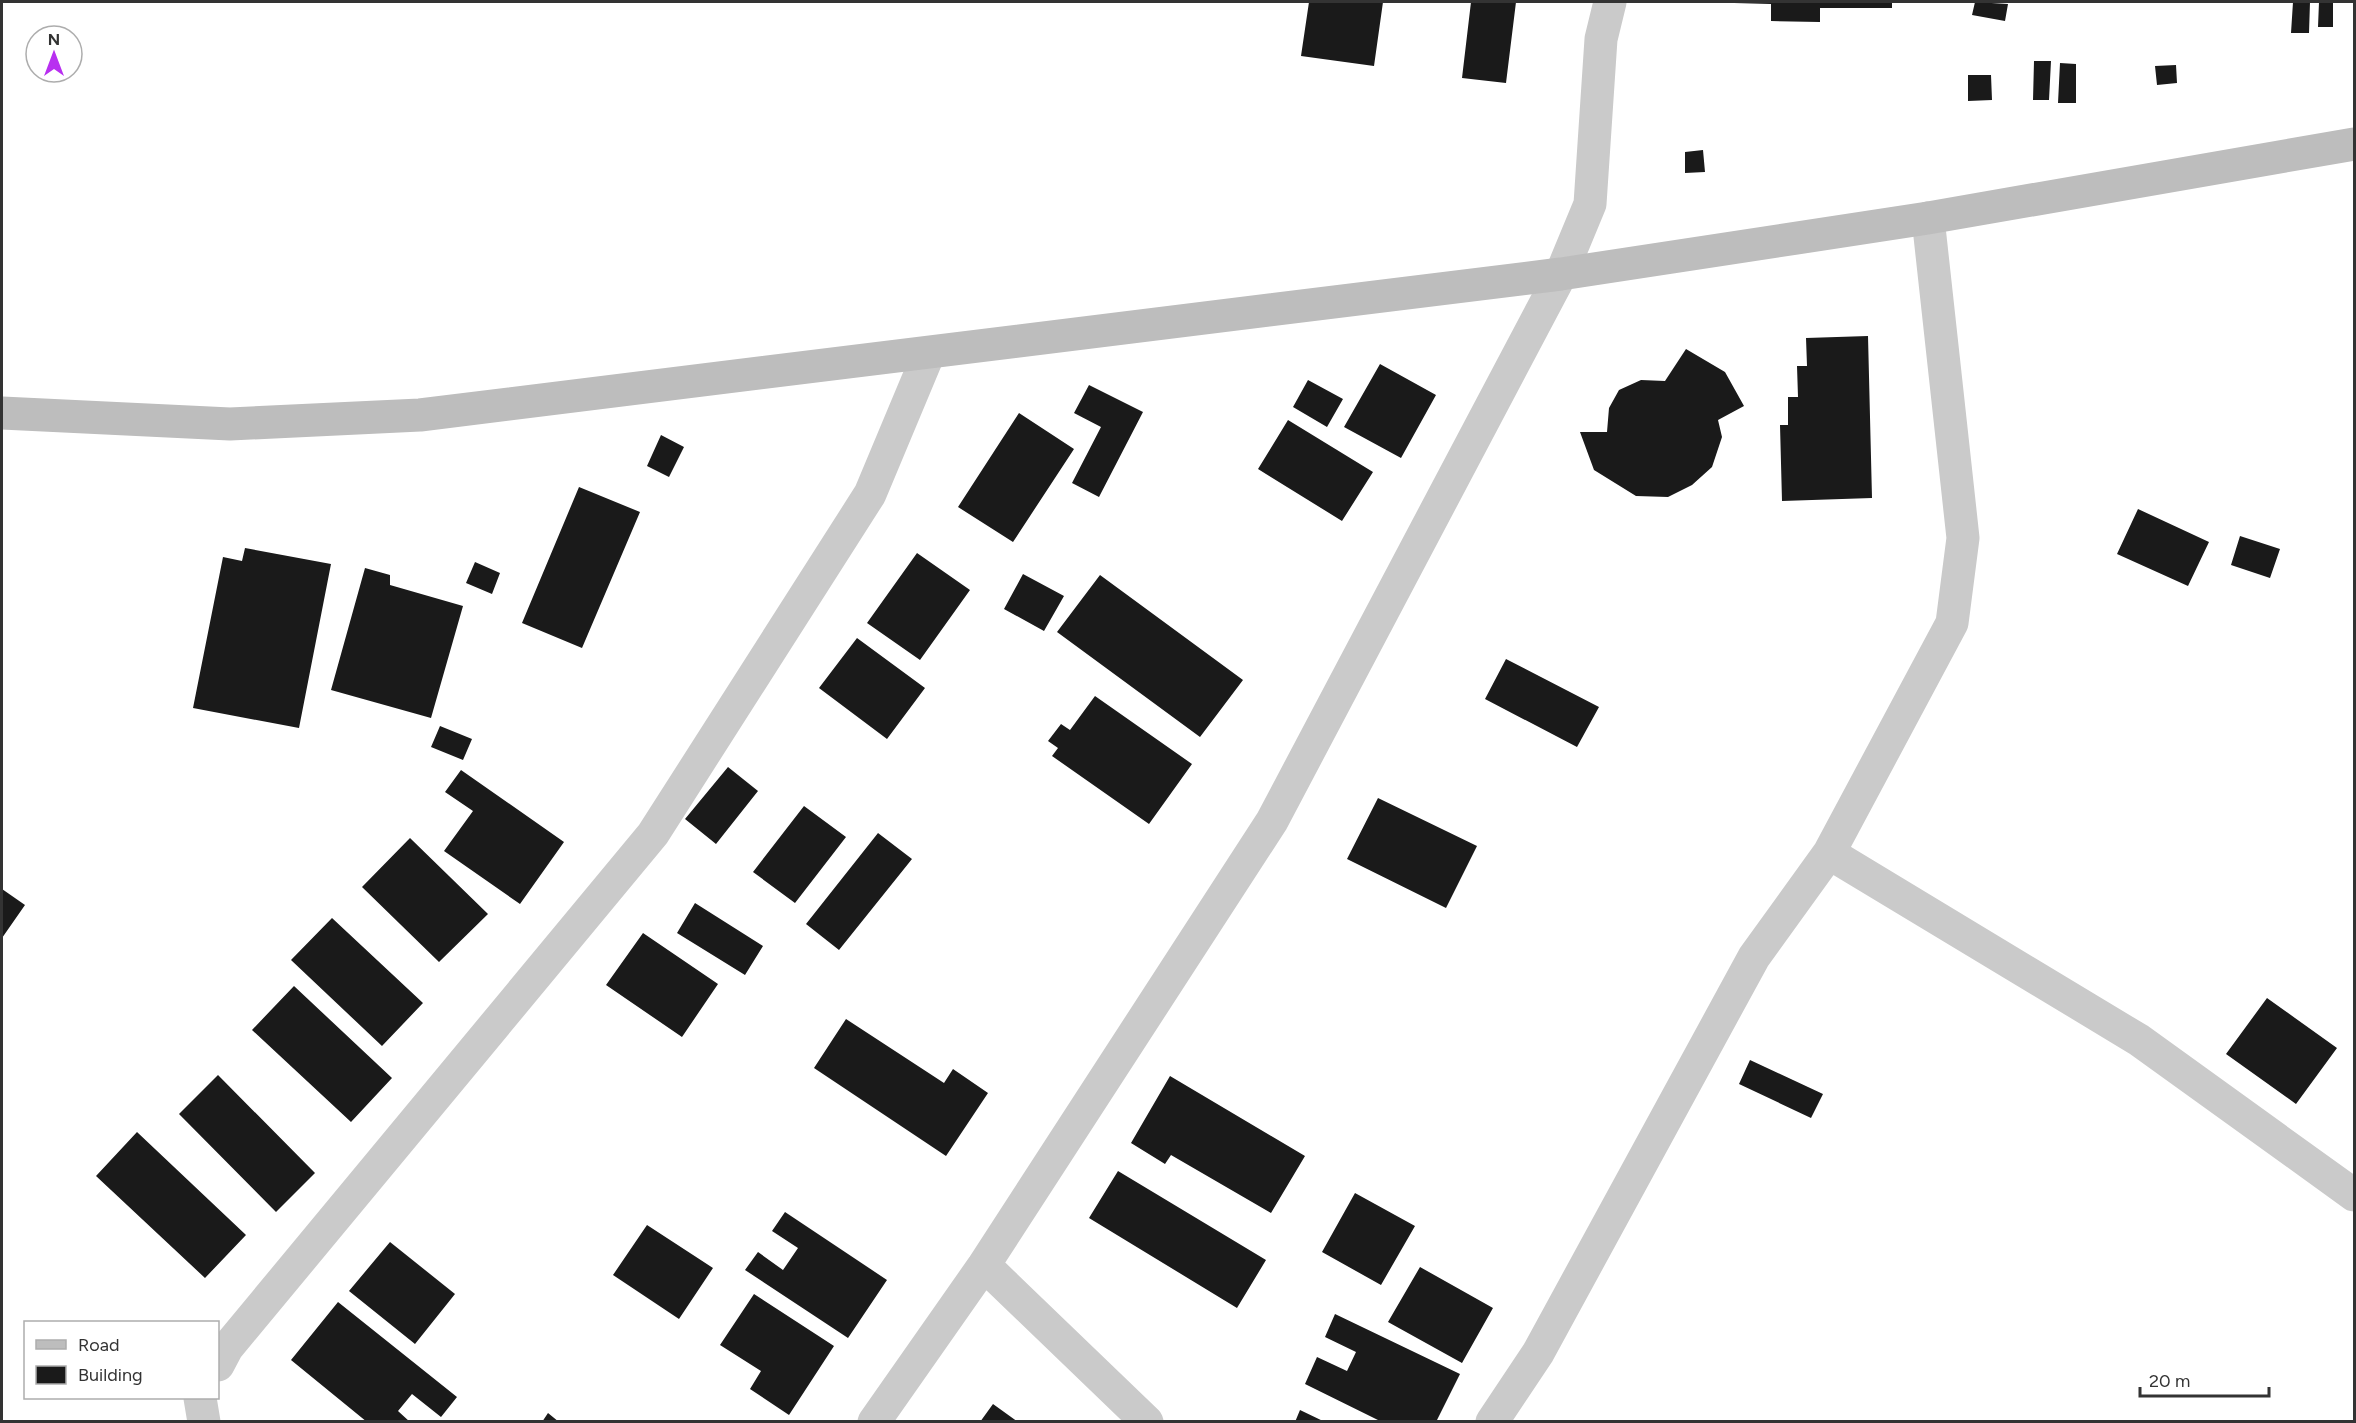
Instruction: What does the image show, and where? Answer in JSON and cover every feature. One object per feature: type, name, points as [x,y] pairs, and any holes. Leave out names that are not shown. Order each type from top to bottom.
[{"type":"main road","points":[[2,413],[230,424],[420,415],[1561,274],[1928,218],[2355,144]]},
{"type":"street","points":[[874,1422],[984,1265],[1272,821],[1561,274],[1590,204],[1601,39],[1610,2]]},
{"type":"street","points":[[1492,1422],[1538,1353],[1754,957],[1829,853],[1952,623],[1963,538],[1928,218]]},
{"type":"street","points":[[219,1363],[227,1348],[653,834],[870,494],[930,353]]},
{"type":"street","points":[[1829,853],[2139,1040],[2355,1195]]},
{"type":"street","points":[[984,1265],[1147,1422]]},
{"type":"street","points":[[200,1399],[204,1422]]},
{"type":"building","points":[[1309,2],[1383,2],[1374,66],[1301,56]]},
{"type":"building","points":[[1471,2],[1516,2],[1506,83],[1462,78]]},
{"type":"building","points":[[1734,2],[1892,2],[1892,8],[1820,8],[1820,22],[1771,21],[1771,4]]},
{"type":"building","points":[[1975,2],[2008,4],[2005,21],[1972,15]]},
{"type":"building","points":[[2293,2],[2310,2],[2309,33],[2291,33]]},
{"type":"building","points":[[2319,2],[2333,2],[2333,27],[2318,27]]},
{"type":"building","points":[[2034,61],[2051,61],[2049,100],[2033,100]]},
{"type":"building","points":[[2060,63],[2076,64],[2076,103],[2058,103]]},
{"type":"building","points":[[2176,65],[2177,83],[2157,85],[2155,66]]},
{"type":"building","points":[[1968,75],[1991,75],[1992,100],[1968,101]]},
{"type":"building","points":[[1703,150],[1705,172],[1685,173],[1685,152]]},
{"type":"building","points":[[1868,336],[1872,498],[1782,501],[1780,425],[1788,425],[1788,397],[1798,397],[1797,366],[1807,366],[1806,338]]},
{"type":"building","points":[[1686,349],[1725,372],[1744,406],[1718,420],[1722,437],[1712,467],[1692,485],[1668,497],[1636,496],[1594,470],[1580,432],[1607,432],[1609,408],[1619,390],[1641,380],[1665,381]]},
{"type":"building","points":[[1380,364],[1436,395],[1401,458],[1344,427]]},
{"type":"building","points":[[1308,380],[1343,399],[1327,427],[1293,407]]},
{"type":"building","points":[[1089,385],[1143,412],[1099,497],[1072,483],[1101,427],[1074,413]]},
{"type":"building","points":[[1019,413],[1074,449],[1013,542],[958,507]]},
{"type":"building","points":[[1288,420],[1373,472],[1342,521],[1258,469]]},
{"type":"building","points":[[661,435],[684,447],[669,477],[647,466]]},
{"type":"building","points":[[579,487],[640,512],[582,648],[522,623]]},
{"type":"building","points":[[2138,509],[2209,542],[2188,586],[2117,554]]},
{"type":"building","points":[[2240,536],[2280,549],[2270,578],[2231,565]]},
{"type":"building","points":[[245,548],[331,564],[299,728],[193,708],[223,557],[242,561]]},
{"type":"building","points":[[917,553],[970,590],[920,660],[867,623]]},
{"type":"building","points":[[475,562],[500,573],[492,594],[466,583]]},
{"type":"building","points":[[365,568],[390,575],[390,585],[463,606],[431,718],[331,690]]},
{"type":"building","points":[[1023,574],[1064,596],[1044,631],[1004,609]]},
{"type":"building","points":[[1100,575],[1243,680],[1200,737],[1057,632]]},
{"type":"building","points":[[857,638],[925,688],[887,739],[819,688]]},
{"type":"building","points":[[1506,659],[1599,707],[1577,747],[1485,699]]},
{"type":"building","points":[[1095,696],[1192,764],[1149,824],[1052,756],[1058,748],[1048,741],[1061,724],[1070,730]]},
{"type":"building","points":[[440,726],[472,739],[463,760],[431,747]]},
{"type":"building","points":[[728,767],[758,791],[716,844],[685,819]]},
{"type":"building","points":[[461,770],[564,842],[520,904],[444,851],[473,811],[445,792]]},
{"type":"building","points":[[1378,798],[1477,846],[1446,908],[1347,859]]},
{"type":"building","points":[[804,806],[846,837],[795,903],[753,872]]},
{"type":"building","points":[[878,833],[912,859],[839,950],[806,924]]},
{"type":"building","points":[[410,838],[488,914],[439,962],[362,887]]},
{"type":"building","points":[[2,889],[25,905],[2,938]]},
{"type":"building","points":[[695,903],[763,946],[745,975],[677,933]]},
{"type":"building","points":[[332,918],[423,1003],[382,1046],[291,960]]},
{"type":"building","points":[[643,933],[718,984],[682,1037],[606,985]]},
{"type":"building","points":[[294,986],[392,1078],[351,1122],[252,1030]]},
{"type":"building","points":[[2267,998],[2337,1048],[2296,1104],[2226,1054]]},
{"type":"building","points":[[846,1019],[944,1083],[953,1069],[988,1093],[946,1156],[814,1068]]},
{"type":"building","points":[[1750,1060],[1823,1094],[1811,1118],[1739,1084]]},
{"type":"building","points":[[218,1075],[315,1173],[276,1212],[179,1114]]},
{"type":"building","points":[[1170,1076],[1305,1156],[1271,1213],[1171,1155],[1165,1164],[1131,1143]]},
{"type":"building","points":[[137,1132],[246,1235],[205,1278],[96,1176]]},
{"type":"building","points":[[1118,1171],[1266,1260],[1237,1308],[1089,1218]]},
{"type":"building","points":[[1355,1193],[1415,1226],[1381,1285],[1322,1252]]},
{"type":"building","points":[[785,1212],[887,1280],[848,1338],[745,1270],[758,1252],[783,1270],[798,1248],[772,1231]]},
{"type":"building","points":[[647,1225],[713,1268],[679,1319],[613,1275]]},
{"type":"building","points":[[390,1242],[455,1294],[415,1344],[349,1291]]},
{"type":"building","points":[[1420,1267],[1493,1308],[1462,1363],[1388,1322]]},
{"type":"building","points":[[754,1294],[834,1346],[789,1415],[750,1389],[761,1371],[720,1345]]},
{"type":"building","points":[[338,1302],[457,1397],[441,1417],[412,1394],[398,1411],[410,1422],[367,1422],[291,1360]]},
{"type":"building","points":[[1335,1314],[1460,1374],[1436,1422],[1382,1422],[1305,1384],[1317,1357],[1347,1371],[1356,1352],[1325,1337]]},
{"type":"building","points":[[993,1404],[1018,1422],[980,1422]]},
{"type":"building","points":[[1300,1410],[1325,1422],[1295,1422]]},
{"type":"building","points":[[548,1413],[559,1422],[542,1422]]}]
